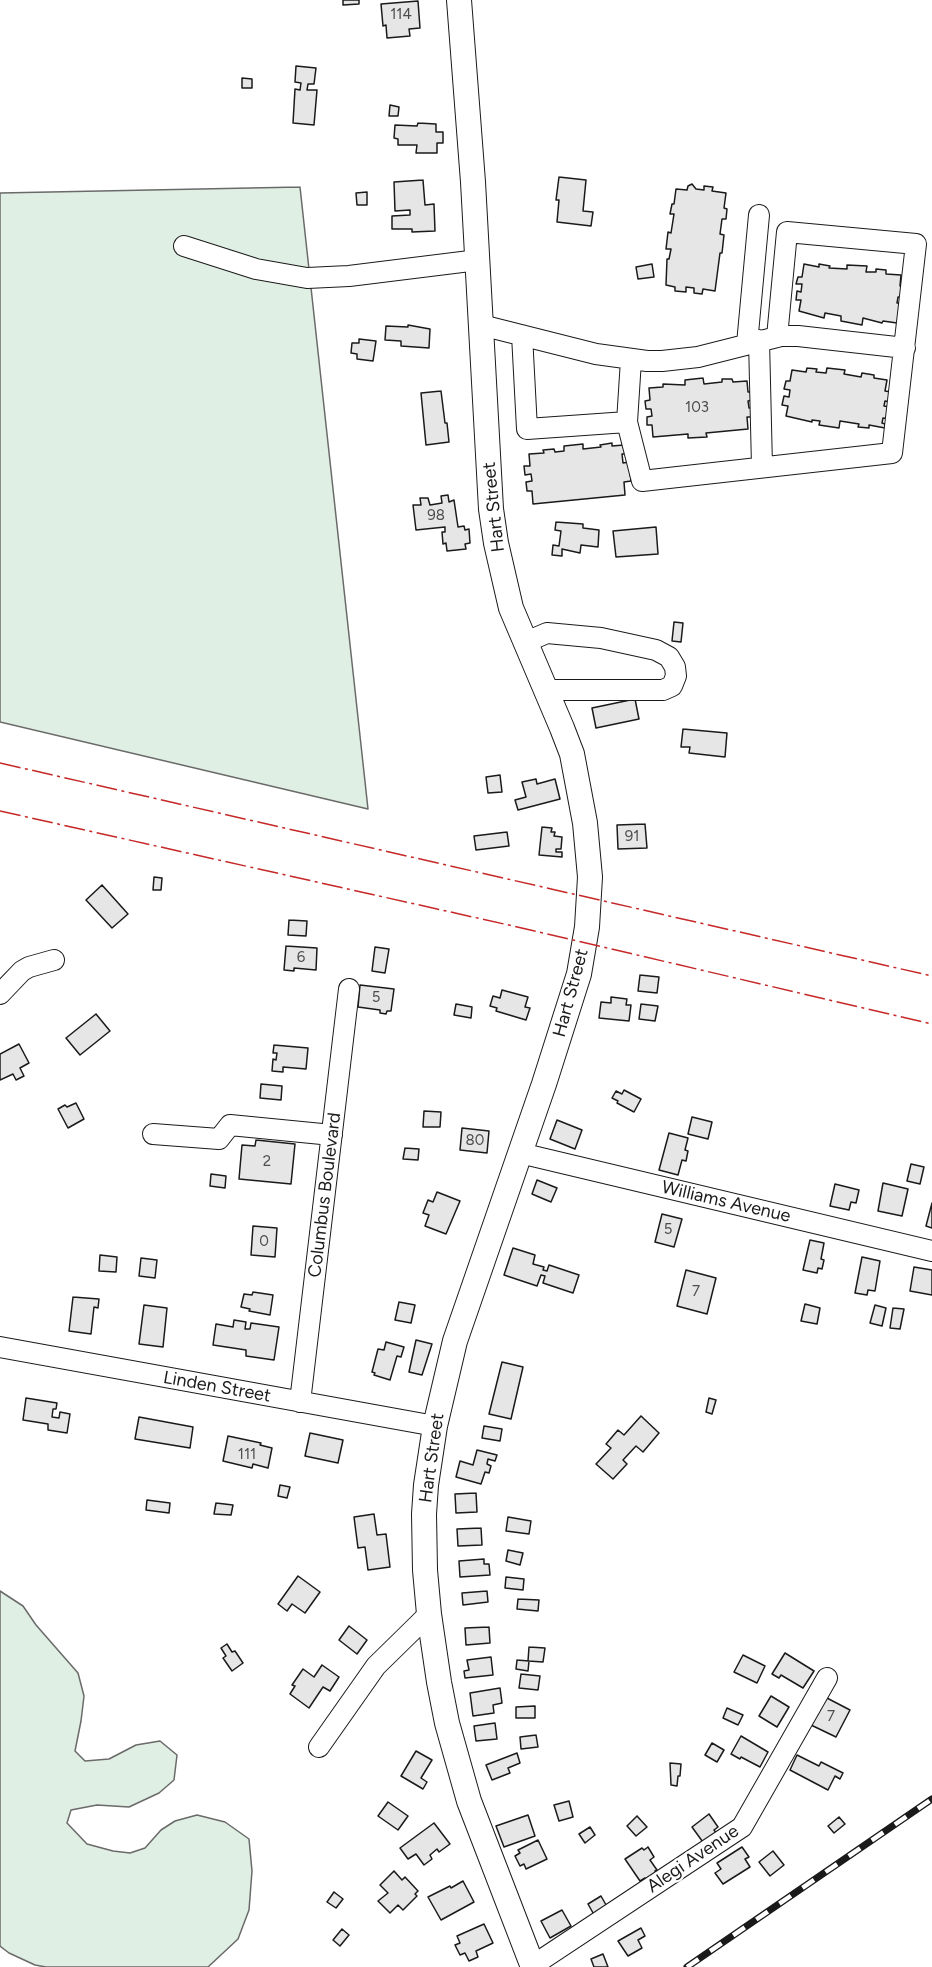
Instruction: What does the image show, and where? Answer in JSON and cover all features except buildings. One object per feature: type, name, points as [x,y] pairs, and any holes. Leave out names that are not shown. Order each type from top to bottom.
[{"type":"main road","name":"Hart Street","points":[[459,0],[470,137],[494,531],[511,608],[562,728],[578,777],[588,850],[590,904],[584,951],[573,999],[464,1311],[447,1369],[435,1426],[424,1514],[424,1552],[429,1614],[441,1693],[464,1785],[533,1966]]},
{"type":"street","points":[[759,215],[762,467]]},
{"type":"street","points":[[631,360],[627,422],[642,481],[892,453],[916,244],[788,232],[761,340]]},
{"type":"street","points":[[184,246],[256,269],[307,278],[349,276],[478,260]]},
{"type":"street","points":[[481,325],[596,354],[631,360],[680,360],[716,353],[761,340],[798,336],[905,348]]},
{"type":"street","points":[[522,335],[527,429],[627,422]]},
{"type":"street","points":[[526,642],[547,633],[601,638],[656,650],[669,657],[675,666],[676,676],[672,686],[663,690],[546,690]]},
{"type":"street","points":[[0,994],[22,971],[54,960]]},
{"type":"street","name":"Columbus Boulevard","points":[[300,1402],[349,989]]},
{"type":"street","points":[[153,1134],[219,1139],[230,1125],[332,1135]]},
{"type":"street","name":"Williams Avenue","points":[[520,1153],[932,1251]]},
{"type":"street","name":"Linden Street","points":[[0,1347],[435,1426]]},
{"type":"street","points":[[319,1747],[376,1666],[429,1614]]},
{"type":"street","name":"Alegi Avenue","points":[[533,1966],[742,1827],[827,1678]]},
{"type":"green space","points":[[300,187],[368,809],[0,722],[0,193]]},
{"type":"green space","points":[[0,1591],[23,1606],[36,1625],[78,1673],[84,1696],[75,1751],[85,1761],[109,1759],[136,1745],[160,1741],[177,1755],[174,1780],[159,1793],[129,1807],[97,1805],[71,1810],[67,1823],[87,1844],[130,1853],[145,1848],[161,1830],[175,1821],[197,1815],[225,1822],[249,1839],[252,1871],[249,1910],[238,1939],[208,1967],[46,1967],[35,1965],[9,1953],[0,1946]]},
{"type":"railway","points":[[687,1967],[932,1799]]},
{"type":"power","points":[[0,763],[932,976]]},
{"type":"power","points":[[0,811],[513,926],[932,1024]]}]
